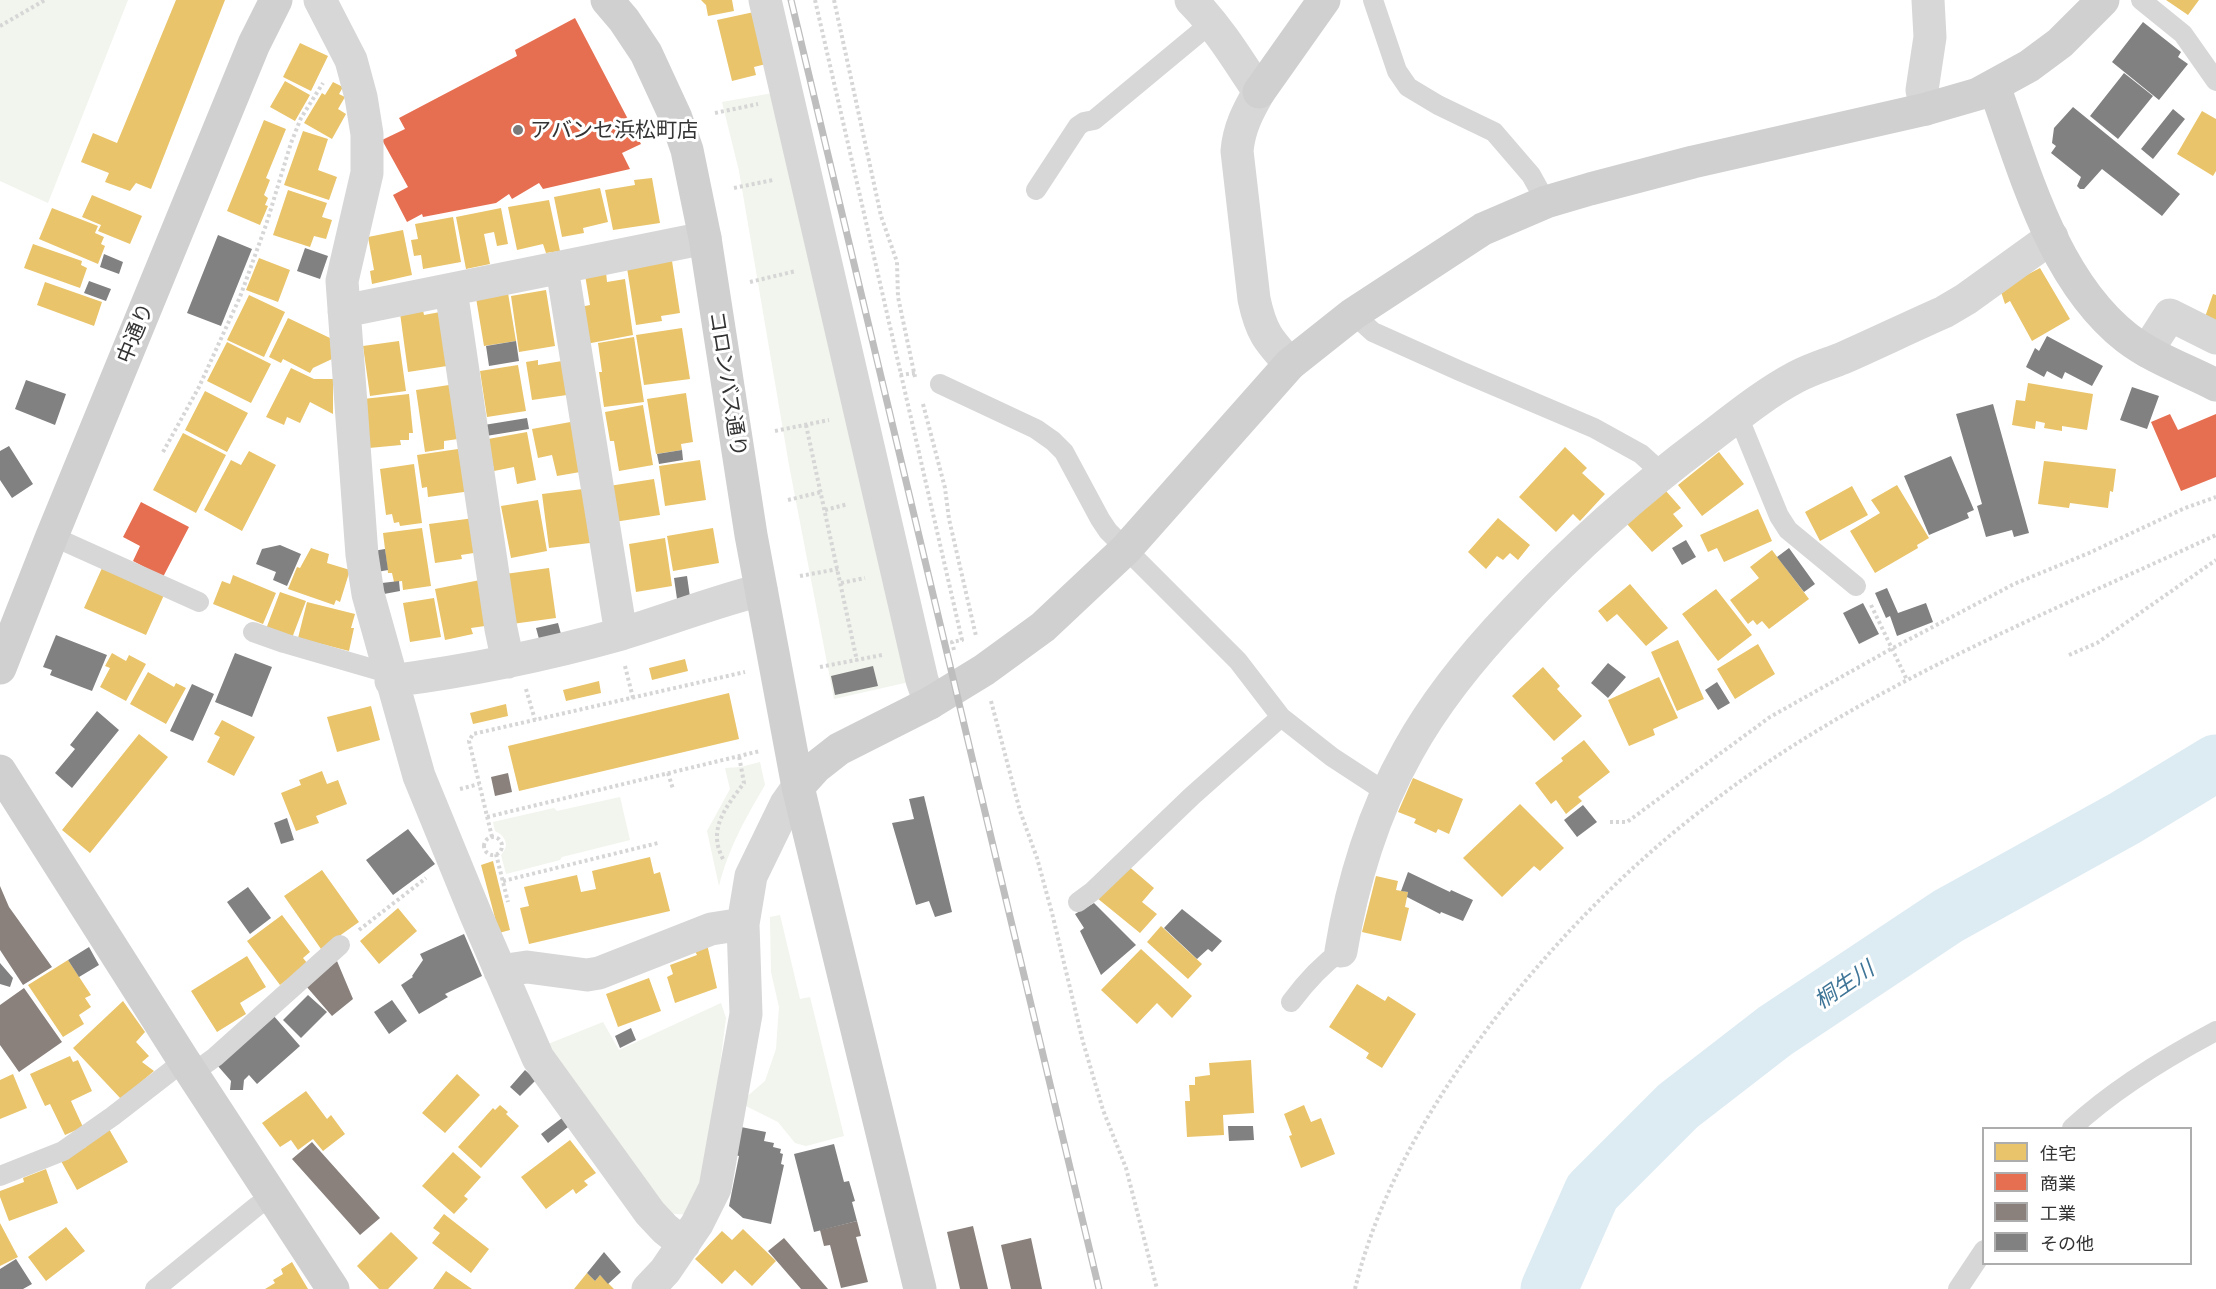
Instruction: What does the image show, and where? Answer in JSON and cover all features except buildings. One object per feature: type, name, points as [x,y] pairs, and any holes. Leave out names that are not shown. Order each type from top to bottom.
[{"type":"street","name":"中通り","points":[[0,669],[52,536],[254,44],[276,0]]},
{"type":"street","points":[[320,0],[351,60],[361,97],[367,134],[367,172],[342,280],[362,555],[368,594],[419,776],[453,862],[538,1058],[650,1213],[684,1244]]},
{"type":"street","name":"コロンバス通り","points":[[608,0],[646,53],[676,118],[687,150],[705,238],[761,590],[798,787],[920,1289]]},
{"type":"street","points":[[765,0],[922,680],[930,703]]},
{"type":"street","points":[[1290,364],[1268,341],[1259,323],[1252,288],[1237,151],[1238,136],[1245,117],[1259,92],[1324,0]]},
{"type":"street","points":[[1926,109],[1922,90],[1930,37],[1928,0]]},
{"type":"street","points":[[648,1289],[665,1271],[707,1207],[718,1175],[746,1014],[743,924],[751,876],[786,804],[816,767],[839,749],[930,703],[992,664],[1043,627],[1126,549],[1290,364],[1353,315],[1483,229],[1546,202],[1693,162],[1926,109],[1978,94],[2029,66],[2060,43],[2103,0]]},
{"type":"street","points":[[1201,12],[1231,48],[1259,92]]},
{"type":"street","points":[[1994,86],[2023,167],[2052,237],[2079,287],[2095,308],[2129,339],[2147,351],[2216,385]]},
{"type":"street","points":[[1341,951],[1356,883],[1387,793],[1408,750],[1468,664],[1520,606],[1578,547],[1662,473],[1738,416],[1797,377],[1944,312],[1966,299],[2052,237]]},
{"type":"street","points":[[344,311],[705,238]]},
{"type":"street","points":[[562,267],[622,646]]},
{"type":"street","points":[[451,291],[501,629],[516,672]]},
{"type":"street","points":[[2147,351],[2170,315],[2216,338]]},
{"type":"street","points":[[390,676],[516,672],[622,646],[732,597],[761,590]]},
{"type":"street","points":[[0,771],[188,1067],[333,1289]]},
{"type":"street","points":[[500,970],[527,967],[587,975],[599,973],[711,929],[743,924]]},
{"type":"lane","points":[[1373,0],[1397,71],[1408,87],[1438,105],[1494,132],[1531,175],[1546,202]]},
{"type":"lane","points":[[2141,0],[2183,34],[2216,81]]},
{"type":"lane","points":[[1036,190],[1078,126],[1094,120],[1201,12]]},
{"type":"lane","points":[[1353,315],[1384,337],[1594,428],[1641,454],[1662,473]]},
{"type":"lane","points":[[940,384],[1036,429],[1053,441],[1064,452],[1100,519],[1126,549],[1238,661],[1281,717],[1332,757],[1387,793]]},
{"type":"lane","points":[[1738,416],[1779,516],[1788,530],[1856,586]]},
{"type":"lane","points":[[52,536],[199,602]]},
{"type":"lane","points":[[253,632],[390,676]]},
{"type":"lane","points":[[1078,902],[1101,884],[1192,796],[1281,717]]},
{"type":"lane","points":[[0,1176],[63,1151],[188,1067],[215,1057],[340,945]]},
{"type":"lane","points":[[1291,1002],[1308,979],[1324,963],[1341,951]]},
{"type":"lane","points":[[2073,1127],[2118,1090],[2216,1032]]},
{"type":"lane","points":[[155,1289],[257,1206],[274,1197]]},
{"type":"lane","points":[[1958,1289],[1982,1252]]},
{"type":"path","points":[[0,26],[45,0]]},
{"type":"path","points":[[815,0],[962,640],[952,642],[956,660]]},
{"type":"path","points":[[834,0],[878,205],[897,262],[898,297],[917,384]]},
{"type":"path","points":[[162,452],[199,387],[240,297],[301,118],[334,64],[346,51]]},
{"type":"path","points":[[734,188],[782,178]]},
{"type":"path","points":[[750,282],[803,270]]},
{"type":"path","points":[[921,396],[945,488],[949,519],[978,646]]},
{"type":"path","points":[[775,431],[836,419]]},
{"type":"path","points":[[806,425],[857,661]]},
{"type":"path","points":[[788,500],[821,492]]},
{"type":"path","points":[[1610,822],[1627,822],[1770,717],[2014,584],[2089,553],[2185,508],[2216,497]]},
{"type":"path","points":[[825,510],[855,502]]},
{"type":"path","points":[[1354,1289],[1375,1226],[1394,1180],[1427,1118],[1473,1048],[1520,988],[1575,925],[1638,862],[1707,805],[1780,754],[1907,680],[2216,535]]},
{"type":"path","points":[[2069,655],[2097,643],[2216,560]]},
{"type":"path","points":[[800,576],[838,569]]},
{"type":"path","points":[[840,583],[872,576]]},
{"type":"path","points":[[1856,586],[1866,595],[1907,680]]},
{"type":"path","points":[[622,646],[633,698]]},
{"type":"path","points":[[820,667],[889,654]]},
{"type":"path","points":[[516,672],[535,720]]},
{"type":"path","points":[[492,837],[469,741],[473,734],[746,672]]},
{"type":"path","points":[[989,694],[1020,811],[1052,913],[1083,1042],[1103,1110],[1126,1168],[1157,1289]]},
{"type":"path","points":[[487,817],[763,750]]},
{"type":"path","points":[[725,864],[719,852],[716,831],[729,804],[744,783],[739,756]]},
{"type":"path","points":[[668,773],[673,789]]},
{"type":"path","points":[[492,837],[498,838],[502,845],[499,853],[493,855],[486,850],[484,845],[492,837]]},
{"type":"path","points":[[503,881],[658,843]]},
{"type":"path","points":[[340,945],[438,869],[453,862]]},
{"type":"shaded area","points":[[0,0],[128,0],[48,203],[0,181]]},
{"type":"shaded area","points":[[773,93],[909,682],[834,699],[789,465],[739,171],[722,102]]},
{"type":"shaded area","points":[[760,762],[765,785],[738,834],[719,886],[707,831],[730,789],[725,768]]},
{"type":"shaded area","points":[[620,797],[630,840],[506,874],[501,855],[506,842],[495,831],[493,822],[554,808],[557,811]]},
{"type":"shaded area","points":[[780,915],[800,999],[810,997],[844,1136],[806,1146],[795,1143],[778,1122],[744,1105],[744,1099],[765,1081],[776,1049],[779,1007],[771,972],[770,917]]},
{"type":"shaded area","points":[[721,1003],[726,1018],[708,1158],[689,1215],[666,1213],[548,1044],[603,1022],[619,1050]]},
{"type":"waterway","name":"桐生川","points":[[1549,1289],[1592,1192],[1678,1106],[1775,1031],[1948,916],[2125,818],[2216,763]]},
{"type":"railway","points":[[791,0],[1099,1289]]},
{"type":"place","name":"アバンセ浜松町店","points":[[518,130]]}]
